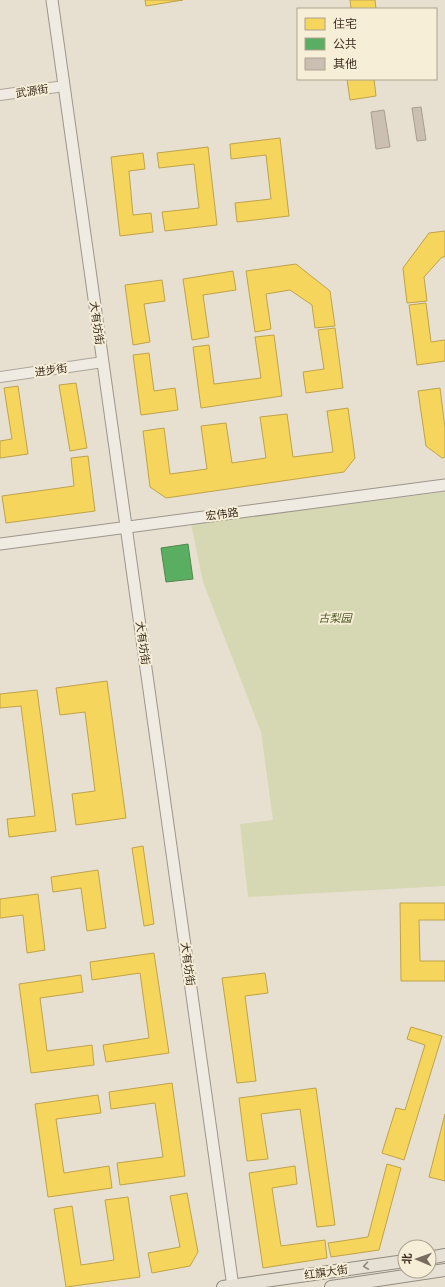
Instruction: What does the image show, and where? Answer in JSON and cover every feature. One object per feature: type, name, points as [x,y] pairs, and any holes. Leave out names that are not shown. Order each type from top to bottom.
[{"type":"main road","name":"大有坊街","points":[[52,0],[230,1286]]},
{"type":"main road","name":"宏伟路","points":[[0,544],[126,526],[445,485]]},
{"type":"main road","name":"红旗大街","points":[[230,1286],[397,1262]]},
{"type":"main road","name":"红旗大街","points":[[331,1287],[445,1270]]},
{"type":"street","name":"武源街","points":[[0,96],[64,86]]},
{"type":"street","name":"进步街","points":[[0,377],[103,362]]},
{"type":"green space","name":"古梨园","points":[[445,492],[445,886],[248,897],[240,824],[273,820],[261,732],[203,582],[191,524]]},
{"type":"building: 住宅","points":[[145,0],[183,0],[146,6]]},
{"type":"building: 住宅","points":[[350,0],[375,0],[376,8],[351,8]]},
{"type":"building: 住宅","points":[[347,80],[374,80],[376,96],[350,100]]},
{"type":"building: 住宅","points":[[280,138],[289,216],[237,222],[235,203],[271,199],[266,155],[231,159],[230,144]]},
{"type":"building: 住宅","points":[[208,147],[217,225],[165,231],[162,212],[199,208],[194,164],[159,168],[157,153]]},
{"type":"building: 住宅","points":[[143,153],[145,169],[129,171],[133,215],[151,213],[153,232],[120,236],[111,157]]},
{"type":"building: 住宅","points":[[445,231],[445,257],[442,257],[424,277],[427,301],[407,303],[403,268],[429,233]]},
{"type":"building: 住宅","points":[[296,264],[330,291],[335,326],[315,328],[312,305],[290,290],[266,294],[271,329],[255,332],[246,271]]},
{"type":"building: 住宅","points":[[233,271],[236,290],[203,295],[209,337],[192,340],[183,279]]},
{"type":"building: 住宅","points":[[162,280],[165,301],[144,304],[150,342],[133,345],[125,285]]},
{"type":"building: 住宅","points":[[426,303],[431,342],[445,340],[445,361],[417,365],[409,305]]},
{"type":"building: 住宅","points":[[335,328],[343,388],[306,393],[303,372],[324,369],[318,330]]},
{"type":"building: 住宅","points":[[274,335],[282,396],[201,408],[193,347],[209,345],[214,384],[261,378],[255,337]]},
{"type":"building: 住宅","points":[[149,353],[154,391],[175,388],[178,410],[141,415],[133,355]]},
{"type":"building: 住宅","points":[[76,383],[87,448],[70,451],[59,385]]},
{"type":"building: 住宅","points":[[18,386],[28,454],[0,458],[0,441],[12,439],[4,388]]},
{"type":"building: 住宅","points":[[440,388],[445,428],[445,457],[442,458],[426,446],[418,391]]},
{"type":"building: 住宅","points":[[348,408],[355,458],[344,472],[166,498],[150,487],[143,431],[164,428],[170,474],[207,469],[201,426],[226,423],[232,463],[266,458],[260,417],[287,414],[293,457],[333,452],[327,411]]},
{"type":"building: 住宅","points":[[88,456],[95,511],[6,523],[2,496],[74,486],[71,458]]},
{"type":"building: 住宅","points":[[107,681],[126,818],[76,825],[72,794],[95,791],[85,712],[60,715],[56,688]]},
{"type":"building: 住宅","points":[[37,690],[56,831],[9,837],[7,819],[35,816],[21,706],[0,708],[0,694]]},
{"type":"building: 住宅","points":[[143,846],[154,924],[144,926],[132,848]]},
{"type":"building: 住宅","points":[[98,870],[106,928],[87,931],[81,888],[53,892],[51,877]]},
{"type":"building: 住宅","points":[[38,894],[45,950],[27,953],[23,915],[0,918],[0,899]]},
{"type":"building: 住宅","points":[[400,903],[445,903],[445,920],[419,920],[420,961],[445,961],[445,981],[401,981]]},
{"type":"building: 住宅","points":[[154,953],[169,1053],[106,1062],[103,1045],[149,1038],[140,973],[92,980],[90,962]]},
{"type":"building: 住宅","points":[[265,973],[268,993],[245,996],[256,1081],[237,1083],[222,978]]},
{"type":"building: 住宅","points":[[81,975],[83,992],[40,998],[47,1051],[92,1045],[94,1065],[31,1073],[19,984]]},
{"type":"building: 住宅","points":[[411,1027],[442,1036],[404,1160],[382,1153],[396,1108],[405,1110],[425,1045],[407,1039]]},
{"type":"building: 住宅","points":[[172,1083],[185,1176],[120,1185],[117,1163],[163,1157],[155,1103],[111,1109],[109,1092]]},
{"type":"building: 住宅","points":[[316,1088],[335,1225],[317,1227],[300,1109],[261,1114],[268,1159],[247,1161],[239,1098]]},
{"type":"building: 住宅","points":[[98,1095],[101,1113],[56,1119],[64,1173],[109,1166],[112,1188],[48,1197],[35,1104]]},
{"type":"building: 住宅","points":[[445,1114],[445,1181],[429,1177]]},
{"type":"building: 住宅","points":[[387,1164],[401,1168],[379,1250],[331,1257],[328,1243],[368,1237]]},
{"type":"building: 住宅","points":[[295,1166],[297,1184],[272,1188],[281,1246],[325,1240],[327,1258],[263,1268],[249,1173]]},
{"type":"building: 住宅","points":[[187,1193],[198,1252],[190,1266],[152,1273],[148,1253],[180,1247],[170,1196]]},
{"type":"building: 住宅","points":[[128,1197],[140,1277],[66,1287],[54,1209],[72,1206],[81,1265],[114,1260],[105,1200]]},
{"type":"building: 公共","points":[[188,544],[193,579],[166,582],[161,548]]},
{"type":"building: 其他","points":[[421,107],[426,140],[417,141],[412,108]]},
{"type":"building: 其他","points":[[384,110],[390,147],[376,149],[371,112]]}]
